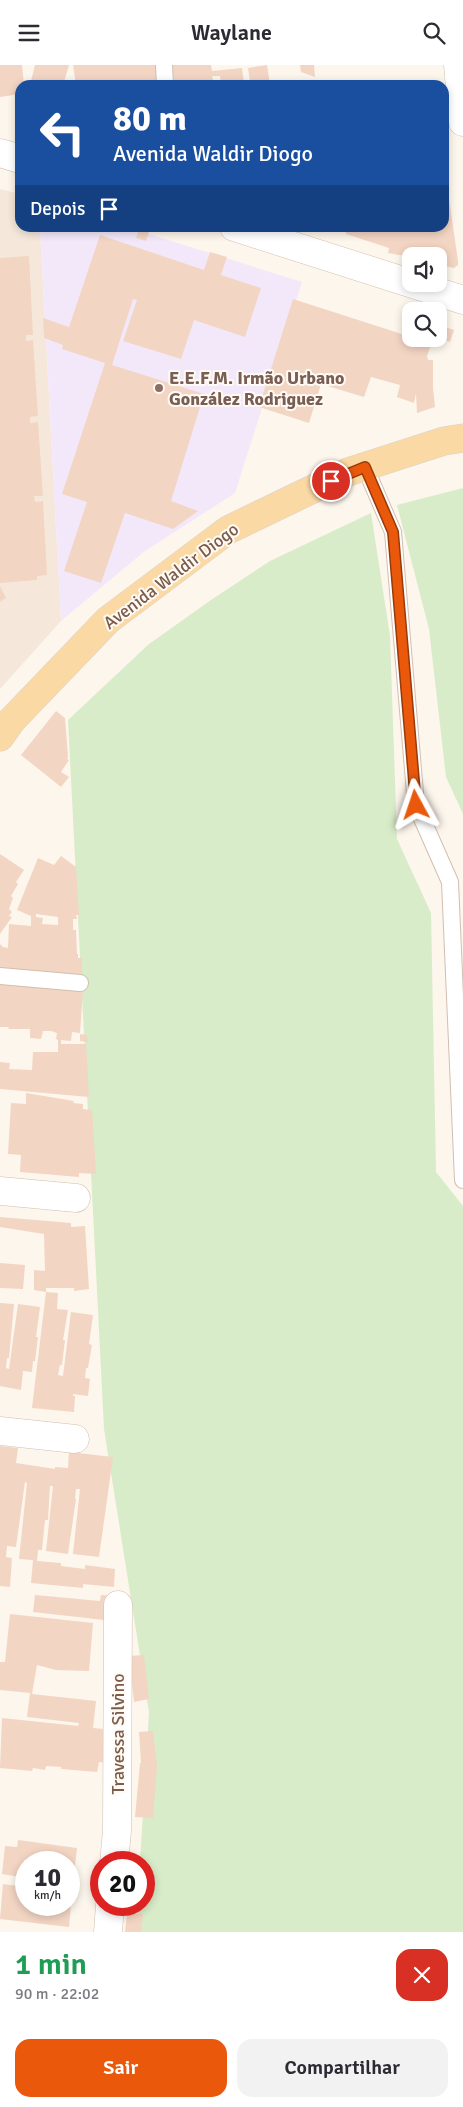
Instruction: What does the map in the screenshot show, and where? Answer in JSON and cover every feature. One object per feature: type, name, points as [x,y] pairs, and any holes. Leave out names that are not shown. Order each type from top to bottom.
[{"type":"main road","name":"Avenida Waldir Diogo","points":[[0,737],[12,720],[108,620],[228,530],[348,472],[444,441],[463,437]]},
{"type":"street","points":[[458,65],[463,122]]},
{"type":"street","points":[[0,153],[15,158]]},
{"type":"street","points":[[250,232],[463,300]]},
{"type":"street","points":[[0,1191],[76,1198]]},
{"type":"street","points":[[0,1431],[75,1439]]},
{"type":"street","name":"Travessa Silvino","points":[[115,1851],[117,1831],[118,1605]]},
{"type":"street","points":[[108,1932],[109,1916]]},
{"type":"lane","points":[[164,65],[165,80]]},
{"type":"lane","points":[[365,467],[393,532],[416,805],[450,882],[463,1180]]},
{"type":"lane","points":[[0,976],[80,983]]},
{"type":"shaded area","points":[[0,189],[15,193],[15,232],[40,232],[61,621],[0,689]]},
{"type":"shaded area","name":"E.E.F.M. Irmão Urbano González Rodriguez","points":[[40,232],[143,232],[302,282],[235,493],[145,551],[61,621]]},
{"type":"green space","points":[[463,488],[463,814],[446,777],[429,629],[397,505]]},
{"type":"green space","points":[[371,513],[390,636],[397,839],[431,913],[436,1172],[463,1206],[463,1932],[136,1932],[137,1916],[155,1916],[155,1851],[141,1851],[149,1712],[104,1429],[68,720],[149,644],[270,561]]},
{"type":"building","points":[[0,65],[22,65],[24,80],[15,80],[15,95],[0,97]]},
{"type":"building","points":[[35,65],[69,65],[65,80],[31,80]]},
{"type":"building","points":[[73,65],[160,65],[162,80],[75,80]]},
{"type":"building","points":[[172,65],[211,65],[212,71],[242,68],[244,80],[220,80],[220,76],[212,76],[213,80],[174,80]]},
{"type":"building","points":[[267,65],[269,80],[250,80],[248,68]]},
{"type":"building","points":[[300,65],[314,65],[315,77],[301,72]]},
{"type":"building","points":[[449,199],[458,265],[454,268],[447,267],[447,247],[402,247],[402,255],[388,253],[389,248],[346,234],[346,232],[449,232]]},
{"type":"building","points":[[138,232],[149,232],[146,241],[136,238]]},
{"type":"building","points":[[100,235],[204,270],[210,252],[227,257],[221,275],[261,288],[245,337],[194,320],[181,359],[123,341],[137,300],[133,299],[112,365],[204,394],[171,501],[198,511],[173,529],[125,513],[101,583],[64,571],[87,502],[62,494],[105,363],[62,349],[63,345],[44,338],[43,318],[69,327]]},
{"type":"building","points":[[29,256],[33,335],[26,335],[26,341],[33,340],[38,416],[30,417],[30,423],[38,422],[43,496],[34,496],[35,502],[43,501],[47,575],[37,576],[37,580],[0,583],[0,258]]},
{"type":"building","points":[[293,299],[402,334],[402,347],[430,347],[427,356],[428,360],[433,360],[435,407],[417,413],[416,393],[414,403],[397,397],[400,385],[371,377],[364,397],[321,384],[309,423],[259,407]]},
{"type":"building","points":[[447,328],[454,330],[450,342],[447,341]]},
{"type":"building","points":[[0,586],[6,598],[0,602]]},
{"type":"building","points":[[56,711],[65,718],[67,759],[69,760],[61,772],[69,777],[61,787],[21,755]]},
{"type":"building","points":[[0,854],[24,870],[16,882],[18,884],[11,896],[13,898],[9,909],[12,912],[9,916],[12,917],[0,934]]},
{"type":"building","points":[[61,856],[76,867],[79,915],[76,915],[77,919],[73,919],[73,930],[76,930],[78,958],[82,958],[82,978],[0,971],[0,944],[8,948],[9,924],[31,926],[31,916],[17,910],[38,858],[54,865]],"holes":[[[36,914],[58,917],[58,925],[42,924],[43,918],[36,917]]]},
{"type":"building","points":[[0,982],[83,990],[80,1033],[72,1032],[71,1041],[61,1040],[61,1044],[86,1044],[89,1097],[0,1089],[0,1062],[10,1063],[9,1069],[32,1070],[33,1052],[58,1052],[58,1040],[56,1039],[57,1033],[51,1031],[43,1031],[41,1039],[30,1038],[30,1029],[0,1027]]},
{"type":"building","points":[[80,1034],[87,1035],[88,1042],[80,1041]]},
{"type":"building","points":[[26,1093],[74,1101],[73,1103],[83,1104],[83,1109],[92,1110],[96,1174],[79,1173],[79,1177],[20,1172],[21,1155],[8,1154],[11,1103],[26,1104]]},
{"type":"building","points":[[0,1217],[71,1223],[71,1227],[85,1226],[89,1289],[74,1291],[74,1288],[46,1288],[46,1292],[34,1290],[34,1270],[45,1271],[44,1234],[0,1227]]},
{"type":"building","points":[[0,1263],[25,1265],[23,1289],[0,1288]]},
{"type":"building","points":[[46,1292],[58,1293],[57,1309],[68,1310],[63,1340],[65,1340],[62,1365],[60,1365],[58,1375],[63,1376],[71,1312],[93,1315],[89,1344],[92,1345],[85,1378],[90,1379],[88,1396],[73,1394],[75,1396],[74,1412],[32,1408]]},
{"type":"building","points":[[0,1303],[14,1304],[9,1358],[7,1358],[6,1368],[9,1369],[18,1304],[40,1307],[35,1361],[33,1361],[32,1372],[23,1371],[21,1390],[0,1386]]},
{"type":"building","points":[[0,1446],[18,1448],[16,1463],[55,1469],[55,1467],[68,1468],[69,1452],[113,1457],[99,1557],[73,1554],[80,1489],[76,1489],[68,1554],[46,1551],[53,1486],[50,1486],[48,1520],[45,1520],[42,1550],[38,1550],[37,1561],[61,1563],[61,1566],[85,1569],[85,1565],[115,1569],[114,1587],[83,1584],[83,1588],[31,1583],[33,1560],[19,1559],[27,1483],[25,1482],[16,1547],[7,1546],[6,1557],[12,1558],[10,1587],[0,1586]]},
{"type":"building","points":[[35,1595],[100,1601],[101,1595],[116,1596],[113,1621],[33,1612]]},
{"type":"building","points":[[10,1614],[93,1623],[89,1671],[56,1670],[37,1665],[32,1694],[96,1701],[93,1728],[104,1729],[103,1741],[112,1742],[109,1763],[99,1762],[97,1772],[46,1766],[45,1770],[33,1768],[32,1771],[0,1768],[2,1718],[78,1726],[79,1723],[27,1717],[30,1693],[0,1690],[0,1662],[5,1662]]},
{"type":"building","points":[[144,1655],[149,1699],[134,1702],[129,1656]]},
{"type":"building","points":[[153,1731],[157,1765],[153,1818],[135,1817],[141,1763],[139,1732]]},
{"type":"building","points":[[18,1840],[77,1848],[77,1851],[15,1851],[15,1876],[2,1874],[5,1846],[17,1847]]},
{"type":"building","points":[[3,1884],[15,1886],[15,1916],[70,1916],[69,1927],[0,1919]]},
{"type":"building","points":[[127,1916],[143,1916],[141,1932],[125,1932]]},
{"type":"place","name":"E.E.F.M. Irmão Urbano González Rodriguez","points":[[159,388]]},
{"type":"route","points":[[331,481],[348,472],[365,467],[393,532],[416,805]]}]
